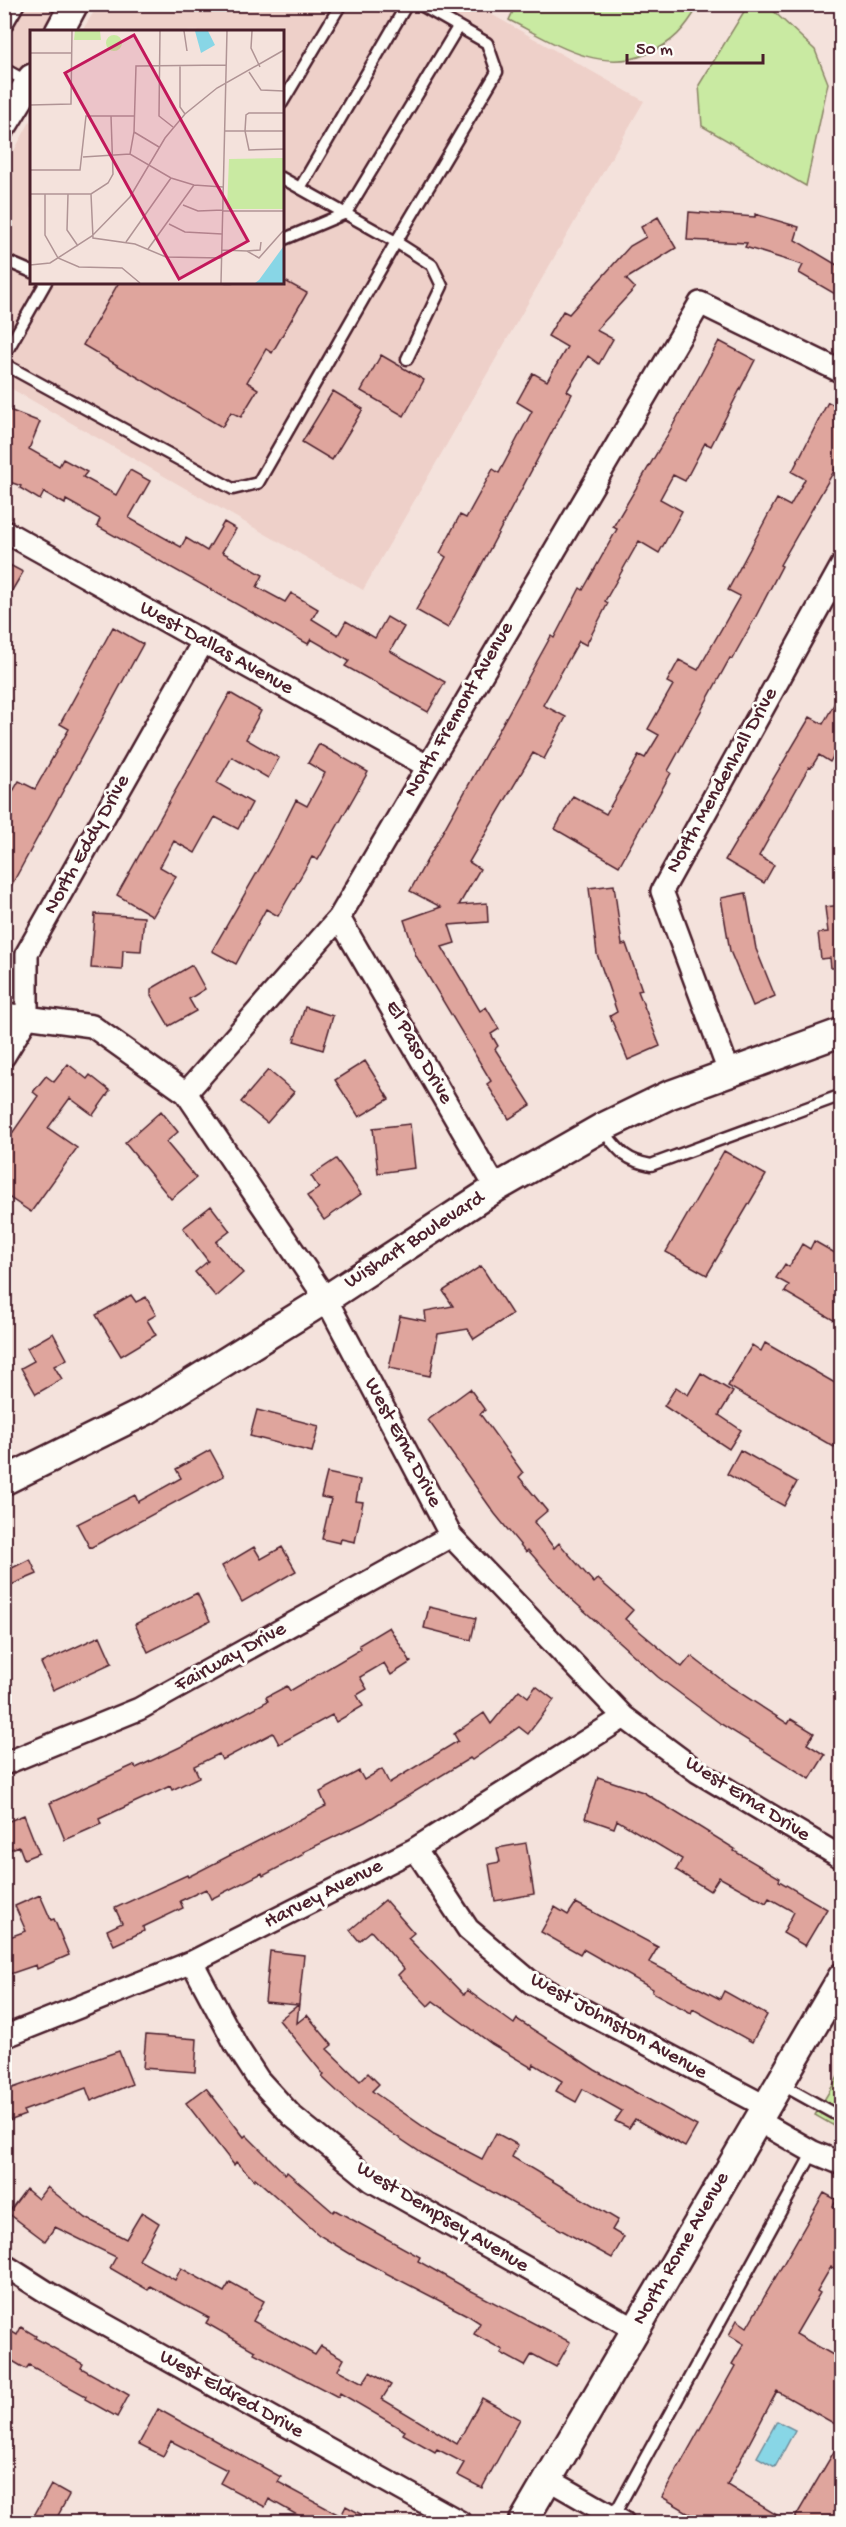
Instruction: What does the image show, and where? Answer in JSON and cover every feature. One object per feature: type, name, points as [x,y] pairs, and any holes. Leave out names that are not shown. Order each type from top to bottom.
[{"type":"street","points":[[60,30],[74,4]]},
{"type":"street","points":[[4,124],[30,80]]},
{"type":"street","name":"North Fremont Avenue","points":[[186,1093],[339,918],[700,303],[842,372]]},
{"type":"street","name":"West Dallas Avenue","points":[[4,531],[427,766]]},
{"type":"street","name":"North Mendenhall Drive","points":[[729,1071],[662,891],[842,565]]},
{"type":"street","name":"North Eddy Drive","points":[[27,1018],[27,953],[203,642]]},
{"type":"street","name":"El Paso Drive","points":[[339,918],[496,1188]]},
{"type":"street","name":"West Erna Drive","points":[[4,1014],[92,1026],[186,1093],[326,1299],[451,1536],[624,1717],[698,1772],[842,1858]]},
{"type":"street","points":[[4,1056],[27,1018]]},
{"type":"street","name":"Wishart Boulevard","points":[[4,1481],[146,1410],[326,1299],[496,1188],[601,1128],[669,1095],[729,1071],[842,1032]]},
{"type":"street","name":"Fairway Drive","points":[[4,1764],[139,1709],[451,1536]]},
{"type":"street","name":"Harvey Avenue","points":[[4,2037],[192,1962],[415,1849],[624,1717]]},
{"type":"street","name":"West Johnston Avenue","points":[[415,1849],[468,1929],[532,1983],[761,2113],[813,2152],[842,2164]]},
{"type":"street","name":"West Dempsey Avenue","points":[[192,1962],[258,2079],[292,2116],[372,2181],[635,2329]]},
{"type":"street","name":"North Rome Avenue","points":[[523,2523],[842,1977]]},
{"type":"street","name":"West Eldred Drive","points":[[4,2265],[48,2293],[459,2523]]},
{"type":"street","points":[[548,2479],[618,2520]]},
{"type":"lane","points":[[4,30],[19,4]]},
{"type":"lane","points":[[284,100],[341,4]]},
{"type":"lane","points":[[300,188],[407,4]]},
{"type":"lane","points":[[4,364],[233,489],[258,483],[396,242],[497,72],[487,43],[418,4]]},
{"type":"lane","points":[[284,239],[346,213],[458,27]]},
{"type":"lane","points":[[4,69],[30,80]]},
{"type":"lane","points":[[284,179],[396,242],[432,265],[442,286],[407,359]]},
{"type":"lane","points":[[4,260],[30,271]]},
{"type":"lane","points":[[4,356],[45,284]]},
{"type":"lane","points":[[601,1128],[622,1155],[633,1162],[651,1165],[842,1095]]},
{"type":"lane","points":[[779,2083],[842,2118]]},
{"type":"lane","points":[[618,2520],[813,2152]]},
{"type":"shaded area","points":[[5,5],[64,5],[49,30],[30,30],[30,61],[5,105]]},
{"type":"shaded area","points":[[98,5],[475,5],[644,101],[363,590],[5,385],[5,167],[30,122],[30,284],[284,284],[284,30],[83,30]]},
{"type":"green space","points":[[516,4],[699,5],[683,28],[664,45],[647,54],[629,59],[611,60],[576,53],[509,20]]},
{"type":"green space","points":[[748,5],[767,5],[815,50],[828,83],[806,186],[702,126],[699,85]]},
{"type":"green space","points":[[841,2072],[841,2130],[815,2115]]},
{"type":"water","points":[[777,2421],[795,2430],[775,2467],[757,2457]]},
{"type":"building","points":[[689,212],[755,217],[755,214],[799,227],[795,240],[842,268],[842,298],[799,273],[803,265],[745,247],[747,243],[687,240]]},
{"type":"building","points":[[658,217],[676,248],[626,279],[635,288],[596,330],[613,339],[599,364],[588,356],[567,391],[572,394],[448,628],[416,610],[446,557],[440,553],[460,515],[466,518],[493,469],[499,473],[532,411],[517,402],[533,373],[547,381],[567,347],[548,336],[563,311],[569,314],[630,246],[646,237],[641,227]]},
{"type":"building","points":[[287,282],[307,293],[272,353],[266,349],[247,382],[258,389],[241,417],[231,412],[222,427],[83,345],[118,284],[284,284]]},
{"type":"building","points":[[719,341],[755,360],[711,446],[705,443],[685,481],[673,475],[660,499],[682,511],[659,553],[639,541],[605,601],[608,603],[586,645],[579,641],[543,705],[566,717],[544,759],[533,753],[469,862],[480,869],[459,905],[487,903],[488,922],[449,925],[455,943],[442,947],[480,1011],[486,1007],[499,1029],[491,1034],[498,1046],[495,1049],[531,1105],[509,1119],[487,1084],[491,1081],[416,956],[404,920],[441,907],[410,891],[551,636],[554,638],[580,588],[583,590],[617,529],[613,527],[667,436]]},
{"type":"building","points":[[381,355],[424,380],[404,416],[361,391]]},
{"type":"building","points":[[333,391],[363,409],[332,460],[302,442]]},
{"type":"building","points":[[828,402],[842,409],[842,457],[780,565],[782,566],[755,618],[732,659],[730,658],[668,771],[671,773],[619,866],[555,829],[573,796],[606,814],[639,755],[645,758],[659,735],[648,729],[673,685],[667,682],[679,660],[698,670],[740,596],[728,590],[777,499],[790,506],[805,479],[792,472]]},
{"type":"building","points":[[4,408],[40,422],[29,449],[59,466],[63,459],[87,472],[83,477],[116,495],[130,470],[150,481],[129,518],[181,547],[186,538],[207,551],[224,522],[236,529],[222,552],[263,575],[257,587],[285,602],[291,593],[318,609],[312,619],[338,635],[346,621],[375,638],[387,617],[404,627],[390,651],[445,682],[428,712],[345,666],[349,661],[311,639],[308,644],[97,526],[100,519],[66,500],[65,504],[44,492],[40,500],[20,488],[21,486],[4,480]]},
{"type":"building","points":[[4,562],[23,572],[4,604]]},
{"type":"building","points":[[113,627],[143,644],[4,899],[4,807],[19,781],[35,789],[69,729],[60,724]]},
{"type":"building","points":[[842,690],[842,740],[830,762],[819,755],[811,768],[809,767],[759,856],[774,865],[764,883],[725,860],[810,717],[823,724]]},
{"type":"building","points":[[230,693],[261,711],[246,739],[279,758],[268,778],[232,757],[217,783],[252,803],[238,829],[215,817],[195,853],[174,841],[160,867],[176,876],[153,916],[117,895]]},
{"type":"building","points":[[319,744],[368,772],[318,860],[312,857],[278,916],[266,909],[236,964],[212,951],[277,838],[296,800],[307,806],[325,773],[308,763]]},
{"type":"building","points":[[614,885],[622,945],[626,944],[642,990],[638,991],[660,1046],[628,1060],[610,1016],[617,1012],[597,954],[589,888]]},
{"type":"building","points":[[746,893],[756,949],[775,996],[753,1006],[730,951],[721,898]]},
{"type":"building","points":[[842,905],[842,968],[831,968],[830,958],[821,959],[818,933],[828,932],[825,907]]},
{"type":"building","points":[[95,914],[144,917],[141,951],[123,950],[122,970],[91,968]]},
{"type":"building","points":[[192,965],[205,989],[189,999],[196,1011],[169,1026],[151,995],[151,989]]},
{"type":"building","points":[[305,1007],[333,1016],[323,1050],[294,1041]]},
{"type":"building","points":[[365,1061],[389,1099],[359,1117],[335,1080]]},
{"type":"building","points":[[68,1064],[87,1079],[90,1075],[110,1091],[93,1115],[70,1098],[48,1128],[77,1148],[31,1212],[4,1194],[4,1145],[38,1096],[33,1092],[46,1076],[54,1082]]},
{"type":"building","points":[[268,1070],[294,1092],[267,1123],[241,1102]]},
{"type":"building","points":[[161,1111],[178,1132],[166,1142],[196,1178],[171,1199],[125,1143]]},
{"type":"building","points":[[410,1124],[415,1168],[378,1173],[373,1128]]},
{"type":"building","points":[[724,1151],[766,1175],[707,1275],[666,1252]]},
{"type":"building","points":[[336,1159],[361,1194],[324,1220],[307,1196],[319,1188],[311,1176]]},
{"type":"building","points":[[211,1206],[230,1231],[216,1242],[243,1273],[216,1297],[195,1272],[208,1261],[183,1228]]},
{"type":"building","points":[[814,1241],[842,1257],[842,1325],[785,1292],[789,1285],[776,1278],[785,1264],[789,1267],[802,1244],[810,1249]]},
{"type":"building","points":[[481,1266],[512,1314],[474,1339],[468,1329],[438,1334],[430,1376],[389,1368],[400,1316],[426,1321],[425,1311],[453,1306],[443,1291]]},
{"type":"building","points":[[131,1295],[136,1302],[146,1297],[156,1315],[147,1320],[156,1335],[121,1356],[96,1315]]},
{"type":"building","points":[[53,1333],[67,1359],[54,1366],[62,1379],[36,1394],[21,1368],[34,1361],[27,1348]]},
{"type":"building","points":[[765,1343],[842,1387],[842,1433],[834,1447],[728,1386],[752,1345],[761,1351]]},
{"type":"building","points":[[701,1373],[733,1392],[719,1415],[741,1430],[729,1449],[664,1406],[676,1387],[688,1395]]},
{"type":"building","points":[[470,1389],[485,1410],[480,1414],[523,1473],[519,1477],[547,1511],[534,1522],[554,1548],[559,1543],[594,1583],[598,1579],[633,1610],[625,1619],[682,1667],[691,1656],[731,1687],[788,1724],[791,1719],[814,1733],[807,1744],[825,1755],[810,1779],[721,1724],[658,1677],[570,1598],[528,1550],[526,1552],[495,1514],[428,1420]]},
{"type":"building","points":[[257,1410],[319,1426],[312,1452],[250,1436]]},
{"type":"building","points":[[210,1450],[224,1476],[90,1548],[77,1524],[135,1495],[138,1502],[181,1478],[176,1469]]},
{"type":"building","points":[[740,1450],[797,1482],[784,1506],[727,1474]]},
{"type":"building","points":[[327,1473],[360,1480],[356,1501],[363,1502],[355,1542],[341,1539],[340,1543],[322,1539],[331,1499],[321,1497]]},
{"type":"building","points":[[254,1547],[261,1559],[282,1547],[296,1571],[242,1602],[222,1566]]},
{"type":"building","points":[[30,1559],[37,1574],[4,1588],[4,1572]]},
{"type":"building","points":[[197,1593],[210,1621],[148,1652],[135,1624]]},
{"type":"building","points":[[429,1607],[476,1618],[471,1640],[424,1628]]},
{"type":"building","points":[[389,1627],[411,1662],[391,1675],[384,1663],[360,1677],[367,1689],[357,1695],[363,1706],[336,1722],[332,1715],[279,1744],[273,1733],[222,1760],[219,1754],[194,1766],[199,1777],[172,1790],[170,1786],[99,1819],[101,1824],[65,1840],[50,1803],[134,1765],[136,1768],[197,1739],[268,1701],[266,1697],[287,1686],[290,1691],[361,1649],[359,1645]]},
{"type":"building","points":[[100,1636],[112,1663],[53,1690],[41,1663]]},
{"type":"building","points":[[536,1686],[554,1700],[528,1734],[519,1727],[472,1760],[470,1758],[365,1822],[303,1852],[304,1854],[263,1876],[262,1873],[211,1899],[206,1889],[180,1901],[183,1908],[143,1927],[144,1931],[114,1945],[107,1930],[122,1923],[115,1908],[187,1875],[188,1877],[326,1806],[320,1792],[359,1771],[364,1780],[382,1769],[389,1783],[458,1741],[454,1734],[484,1713],[491,1724],[519,1690],[528,1697]]},
{"type":"building","points":[[598,1777],[643,1792],[780,1878],[779,1881],[827,1909],[805,1946],[783,1933],[794,1912],[769,1898],[766,1903],[719,1877],[710,1891],[676,1870],[682,1859],[617,1820],[614,1828],[585,1818]]},
{"type":"building","points":[[24,1815],[39,1853],[24,1859],[19,1846],[4,1852],[4,1823]]},
{"type":"building","points":[[526,1843],[534,1894],[495,1901],[489,1864],[500,1862],[497,1848]]},
{"type":"building","points":[[40,1895],[51,1920],[54,1919],[69,1955],[37,1969],[36,1965],[4,1976],[4,1939],[26,1931],[15,1906]]},
{"type":"building","points":[[385,1900],[414,1933],[408,1938],[464,1995],[467,1990],[514,2024],[517,2019],[595,2070],[697,2126],[685,2147],[635,2119],[629,2128],[615,2121],[622,2111],[583,2089],[576,2102],[556,2091],[562,2081],[534,2064],[532,2068],[492,2044],[433,2001],[428,2006],[398,1975],[404,1969],[371,1931],[359,1941],[350,1930]]},
{"type":"building","points":[[576,1903],[658,1947],[649,1962],[720,1999],[724,1991],[767,2015],[752,2042],[693,2009],[691,2013],[652,1992],[653,1989],[583,1949],[580,1954],[541,1932],[555,1907],[568,1915]]},
{"type":"building","points":[[270,1951],[304,1955],[297,2023],[307,2015],[332,2045],[327,2049],[360,2081],[368,2073],[379,2084],[372,2091],[434,2134],[482,2159],[496,2133],[518,2145],[512,2157],[618,2220],[612,2230],[624,2237],[612,2258],[423,2154],[356,2109],[322,2077],[324,2075],[279,2020],[298,2005],[265,2002]]},
{"type":"building","points":[[146,2035],[197,2039],[195,2072],[143,2068]]},
{"type":"building","points":[[119,2051],[132,2084],[91,2101],[86,2088],[23,2111],[25,2115],[4,2123],[4,2091]]},
{"type":"building","points":[[206,2088],[244,2137],[246,2135],[285,2174],[287,2172],[333,2212],[335,2210],[420,2257],[418,2261],[466,2288],[570,2342],[556,2367],[532,2354],[525,2366],[501,2353],[503,2350],[474,2334],[480,2323],[357,2258],[319,2235],[236,2162],[234,2165],[186,2103]]},
{"type":"building","points":[[47,2187],[86,2218],[126,2239],[142,2212],[159,2223],[139,2260],[175,2280],[181,2268],[224,2292],[230,2282],[264,2301],[253,2321],[315,2355],[321,2346],[344,2359],[338,2370],[363,2383],[370,2372],[391,2385],[382,2399],[457,2444],[482,2398],[520,2419],[482,2488],[457,2475],[464,2463],[437,2449],[435,2452],[403,2434],[405,2431],[340,2393],[338,2397],[254,2353],[255,2351],[206,2323],[209,2318],[150,2286],[148,2290],[110,2268],[116,2257],[55,2227],[45,2241],[8,2213],[26,2189],[38,2199]]},
{"type":"building","points":[[824,2193],[837,2200],[833,2206],[842,2211],[842,2272],[831,2267],[817,2291],[820,2293],[796,2334],[842,2360],[842,2428],[777,2391],[727,2485],[790,2523],[706,2523],[662,2497],[735,2366],[732,2364],[744,2344],[729,2335],[737,2320],[747,2327]]},
{"type":"building","points":[[4,2327],[17,2335],[21,2327],[36,2336],[35,2338],[83,2364],[81,2368],[129,2395],[117,2417],[85,2399],[86,2396],[29,2365],[26,2369],[4,2356]]},
{"type":"building","points":[[158,2409],[281,2477],[278,2482],[341,2516],[346,2506],[377,2523],[311,2523],[269,2499],[265,2507],[220,2483],[227,2470],[171,2441],[163,2456],[139,2444]]},
{"type":"building","points":[[842,2438],[842,2506],[832,2523],[792,2523]]},
{"type":"building","points":[[51,2485],[69,2495],[54,2523],[30,2523]]}]
